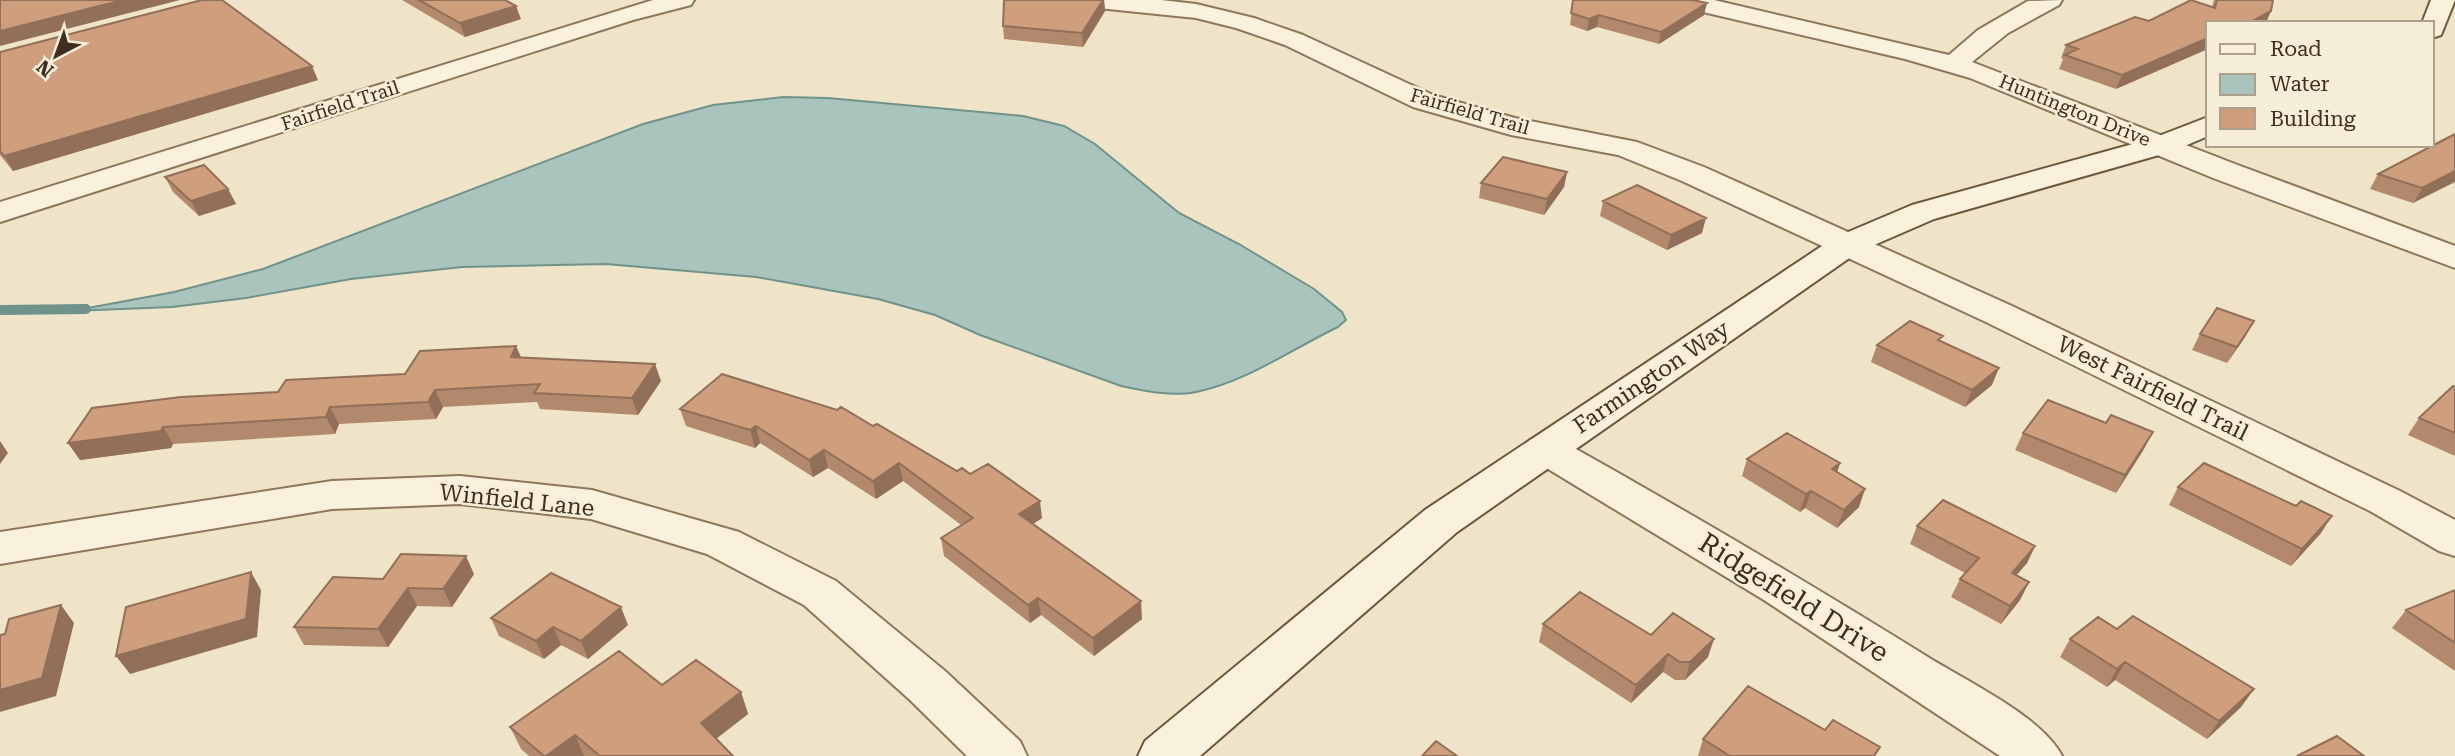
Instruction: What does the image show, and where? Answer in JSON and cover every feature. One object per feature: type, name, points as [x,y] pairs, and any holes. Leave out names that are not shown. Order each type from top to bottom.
[{"type":"street","name":"Fairfield Trail","points":[[0,212],[624,15],[681,0]]},
{"type":"street","name":"Fairfield Trail","points":[[1088,0],[1159,3],[1269,30],[1423,101],[1511,126],[1626,148],[1693,174],[1846,245]]},
{"type":"street","name":"Huntington Drive","points":[[1682,0],[1955,64],[2455,258]]},
{"type":"street","points":[[1955,64],[1971,46],[2017,15],[2050,0]]},
{"type":"street","points":[[2434,25],[2443,0]]},
{"type":"street","name":"Farmington Way","points":[[1164,756],[1441,520],[1846,245],[1923,212],[2162,145],[2206,127]]},
{"type":"street","name":"West Fairfield Trail","points":[[1846,245],[1999,314],[2361,489],[2455,540]]},
{"type":"street","name":"Ridgefield Drive","points":[[1545,449],[1700,537],[1825,614],[2011,735],[2036,756]]},
{"type":"street","name":"Winfield Lane","points":[[0,548],[332,495],[460,491],[592,505],[723,542],[820,593],[926,685],[1001,756]]},
{"type":"water","points":[[783,97],[828,98],[1023,116],[1064,126],[1095,144],[1179,213],[1239,244],[1314,289],[1342,312],[1346,320],[1338,327],[1233,381],[1196,392],[1168,394],[1121,386],[980,335],[935,315],[878,299],[756,277],[606,264],[462,267],[351,279],[246,298],[172,307],[72,311],[174,292],[263,269],[643,124],[713,105]]},
{"type":"building","points":[[0,0],[123,0],[0,31]]},
{"type":"building","points":[[202,0],[222,0],[312,66],[4,156],[0,151],[0,52]]},
{"type":"building","points":[[419,0],[505,0],[516,6],[460,23]]},
{"type":"building","points":[[1004,0],[1103,0],[1082,33],[1003,26]]},
{"type":"building","points":[[1573,0],[1693,0],[1707,3],[1661,32],[1599,15],[1589,19],[1571,13]]},
{"type":"building","points":[[2191,0],[2215,8],[2217,0],[2273,0],[2271,11],[2253,21],[2206,21],[2206,39],[2122,75],[2065,55],[2078,49],[2066,45],[2135,17],[2149,21]]},
{"type":"building","points":[[2455,134],[2455,171],[2422,188],[2378,174],[2434,147]]},
{"type":"building","points":[[1503,157],[1567,172],[1547,199],[1481,183]]},
{"type":"building","points":[[204,165],[228,189],[191,201],[165,177]]},
{"type":"building","points":[[1637,185],[1706,218],[1671,235],[1603,201]]},
{"type":"building","points":[[2217,308],[2254,321],[2237,347],[2200,334]]},
{"type":"building","points":[[1910,321],[1943,336],[1938,340],[1999,368],[1972,390],[1877,345]]},
{"type":"building","points":[[516,346],[511,357],[655,364],[632,398],[534,393],[540,384],[435,390],[428,402],[330,407],[326,417],[163,427],[161,431],[68,443],[92,408],[181,397],[278,392],[286,380],[405,374],[420,351]]},
{"type":"building","points":[[722,374],[837,410],[841,407],[873,426],[877,424],[957,471],[962,468],[970,474],[988,464],[1040,501],[1019,514],[1141,601],[1093,638],[1038,598],[1028,605],[941,538],[973,518],[899,463],[873,481],[824,450],[809,460],[756,426],[750,430],[680,409]]},
{"type":"building","points":[[2455,387],[2455,433],[2419,418]]},
{"type":"building","points":[[2048,400],[2106,423],[2111,415],[2153,432],[2125,475],[2023,433]]},
{"type":"building","points":[[1787,433],[1840,463],[1832,469],[1865,489],[1844,510],[1811,491],[1806,494],[1747,459]]},
{"type":"building","points":[[2204,463],[2296,506],[2301,501],[2332,516],[2302,549],[2178,487]]},
{"type":"building","points":[[1943,500],[2035,546],[2012,573],[2029,582],[2010,606],[1960,579],[1979,558],[1917,526]]},
{"type":"building","points":[[401,554],[466,556],[443,589],[408,588],[378,629],[294,627],[333,577],[383,579]]},
{"type":"building","points":[[251,572],[246,619],[116,656],[126,607]]},
{"type":"building","points":[[551,573],[621,607],[581,641],[553,627],[536,641],[491,618]]},
{"type":"building","points":[[2455,590],[2455,643],[2406,610]]},
{"type":"building","points":[[1580,592],[1651,635],[1673,613],[1714,639],[1690,662],[1680,662],[1668,654],[1636,685],[1543,624]]},
{"type":"building","points":[[61,605],[42,678],[0,690],[0,635],[5,634],[9,619]]},
{"type":"building","points":[[2133,616],[2254,689],[2219,721],[2125,662],[2117,669],[2070,639],[2098,617],[2117,629]]},
{"type":"building","points":[[619,651],[662,685],[696,660],[741,692],[701,723],[733,756],[600,756],[575,735],[544,756],[510,727]]},
{"type":"building","points":[[1748,686],[1825,730],[1833,720],[1880,747],[1874,756],[1730,756],[1703,739]]},
{"type":"building","points":[[2337,736],[2364,756],[2297,756]]},
{"type":"building","points":[[1436,741],[1457,756],[1422,756]]},
{"type":"waterway","points":[[0,310],[86,309]]}]
